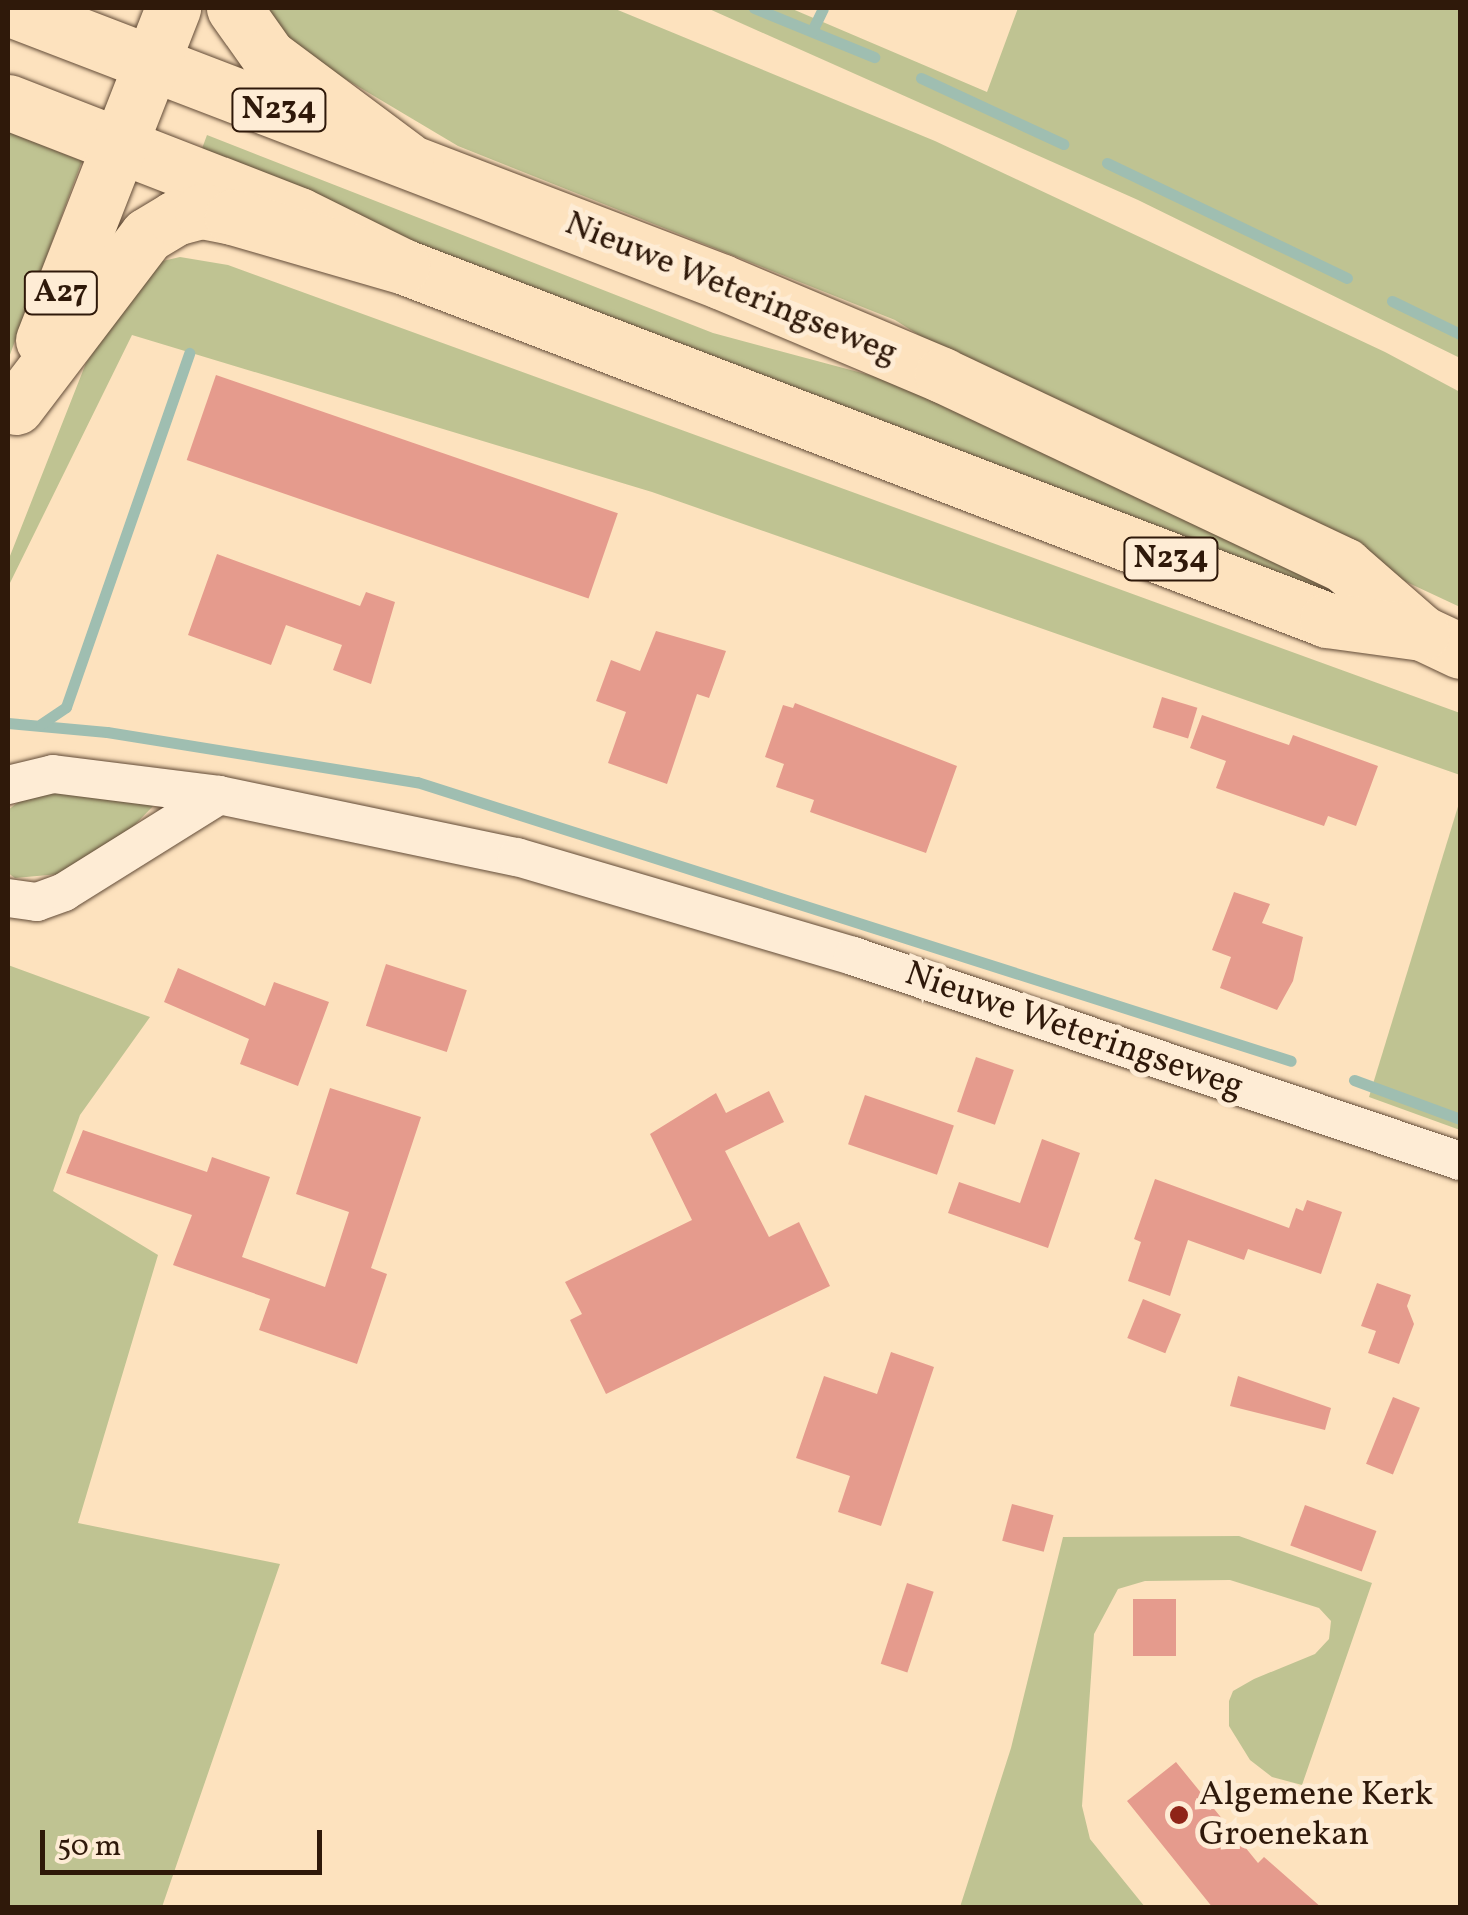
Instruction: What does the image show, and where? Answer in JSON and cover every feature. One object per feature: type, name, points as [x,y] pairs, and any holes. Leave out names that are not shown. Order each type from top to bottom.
[{"type":"main road","name":"Nieuwe Weteringseweg","points":[[8,8],[152,60],[722,282],[1026,413],[1344,565],[1441,642]]},
{"type":"main road","name":"A27","points":[[12,417],[174,8]]},
{"type":"main road","points":[[234,8],[268,56],[406,159]]},
{"type":"main road","name":"Nieuwe Weteringseweg","points":[[29,110],[299,215],[402,266],[1327,620],[1441,642]]},
{"type":"main road","name":"A27","points":[[12,417],[147,235],[175,218],[202,212],[232,216],[402,266]]},
{"type":"street","name":"Nieuwe Weteringseweg","points":[[8,785],[53,774],[219,795],[518,856],[853,956],[1460,1161]]},
{"type":"street","points":[[8,898],[38,902],[64,892],[219,795]]},
{"type":"green space","points":[[263,8],[613,8],[935,141],[1385,352],[1460,392],[1460,607],[1040,411],[895,320],[458,146],[295,49]]},
{"type":"green space","points":[[707,8],[790,8],[987,92],[1018,8],[1460,8],[1460,358],[1138,200]]},
{"type":"green space","points":[[8,132],[82,161],[8,360]]},
{"type":"green space","points":[[207,135],[713,333],[903,384],[1333,578],[1341,602],[1323,603],[1184,536],[957,455],[197,162]]},
{"type":"green space","points":[[180,257],[228,265],[1460,713],[1460,775],[652,492],[132,335],[8,587],[8,561],[86,363],[154,263]]},
{"type":"green space","points":[[42,784],[156,803],[127,833],[59,874],[15,878],[8,873],[8,810]]},
{"type":"green space","points":[[1460,800],[1460,1130],[1369,1097]]},
{"type":"green space","points":[[8,965],[150,1017],[80,1115],[53,1191],[158,1255],[78,1523],[280,1564],[162,1907],[8,1907]]},
{"type":"green space","points":[[1239,1536],[1372,1583],[1302,1785],[1272,1777],[1250,1760],[1229,1726],[1229,1701],[1233,1691],[1254,1679],[1315,1654],[1329,1639],[1331,1621],[1319,1608],[1230,1580],[1145,1581],[1118,1589],[1094,1634],[1082,1806],[1090,1839],[1145,1907],[960,1907],[1011,1748],[1063,1537]]},
{"type":"building","points":[[216,375],[618,513],[589,598],[187,460]]},
{"type":"building","points":[[217,554],[360,606],[366,592],[395,602],[371,684],[333,670],[342,645],[286,625],[271,665],[188,635]]},
{"type":"building","points":[[656,631],[726,651],[709,698],[697,694],[667,784],[608,763],[626,712],[596,701],[611,660],[640,671]]},
{"type":"building","points":[[1162,697],[1197,708],[1188,738],[1153,728]]},
{"type":"building","points":[[795,703],[957,766],[926,853],[810,812],[814,800],[776,787],[784,764],[765,757],[783,705],[793,708]]},
{"type":"building","points":[[1202,715],[1289,745],[1293,735],[1378,766],[1356,826],[1328,816],[1324,826],[1216,788],[1226,761],[1190,748]]},
{"type":"building","points":[[1234,892],[1270,904],[1262,923],[1303,937],[1293,981],[1277,1010],[1220,988],[1231,957],[1212,950]]},
{"type":"building","points":[[386,964],[467,990],[447,1052],[366,1026]]},
{"type":"building","points":[[178,968],[265,1006],[274,982],[329,1002],[298,1086],[240,1064],[249,1039],[164,1002]]},
{"type":"building","points":[[976,1057],[1014,1070],[995,1125],[957,1112]]},
{"type":"building","points":[[330,1088],[421,1117],[371,1268],[387,1274],[357,1364],[259,1330],[270,1299],[173,1265],[192,1215],[66,1173],[83,1130],[207,1172],[212,1157],[270,1177],[242,1257],[325,1287],[349,1212],[296,1194]]},
{"type":"building","points":[[769,1091],[784,1122],[725,1151],[769,1237],[799,1222],[830,1286],[606,1394],[570,1320],[582,1314],[565,1282],[692,1220],[650,1134],[716,1093],[726,1113]]},
{"type":"building","points":[[865,1095],[954,1126],[937,1175],[848,1144]]},
{"type":"building","points":[[1042,1139],[1080,1153],[1048,1248],[948,1213],[959,1182],[1020,1203]]},
{"type":"building","points":[[1155,1179],[1289,1228],[1296,1208],[1303,1211],[1307,1200],[1342,1212],[1321,1274],[1248,1249],[1244,1260],[1188,1240],[1170,1296],[1128,1281],[1141,1242],[1134,1239]]},
{"type":"building","points":[[1377,1283],[1411,1295],[1407,1306],[1414,1324],[1399,1364],[1368,1353],[1376,1331],[1361,1326]]},
{"type":"building","points":[[1143,1299],[1181,1314],[1165,1353],[1127,1338]]},
{"type":"building","points":[[891,1352],[934,1367],[881,1526],[838,1512],[850,1476],[796,1458],[824,1376],[877,1394]]},
{"type":"building","points":[[1238,1376],[1331,1408],[1325,1430],[1230,1406]]},
{"type":"building","points":[[1393,1397],[1420,1408],[1393,1475],[1366,1464]]},
{"type":"building","points":[[1012,1504],[1054,1515],[1044,1552],[1002,1541]]},
{"type":"building","points":[[1305,1505],[1376,1531],[1362,1571],[1290,1545]]},
{"type":"building","points":[[907,1583],[934,1592],[907,1672],[881,1664]]},
{"type":"building","points":[[1133,1599],[1176,1599],[1176,1656],[1133,1656]]},
{"type":"building","points":[[1176,1762],[1258,1863],[1264,1857],[1322,1908],[1213,1908],[1127,1801]]},
{"type":"waterway","points":[[754,8],[874,57]]},
{"type":"waterway","points":[[812,31],[823,8]]},
{"type":"waterway","points":[[921,78],[1063,144]]},
{"type":"waterway","points":[[1107,163],[1347,278]]},
{"type":"waterway","points":[[1392,301],[1460,334]]},
{"type":"waterway","points":[[41,724],[66,707],[189,353]]},
{"type":"waterway","points":[[8,723],[107,732],[417,782],[1291,1061]]},
{"type":"waterway","points":[[1354,1080],[1460,1119]]},
{"type":"place","name":"Algemene Kerk Groenekan","points":[[1179,1815]]}]
